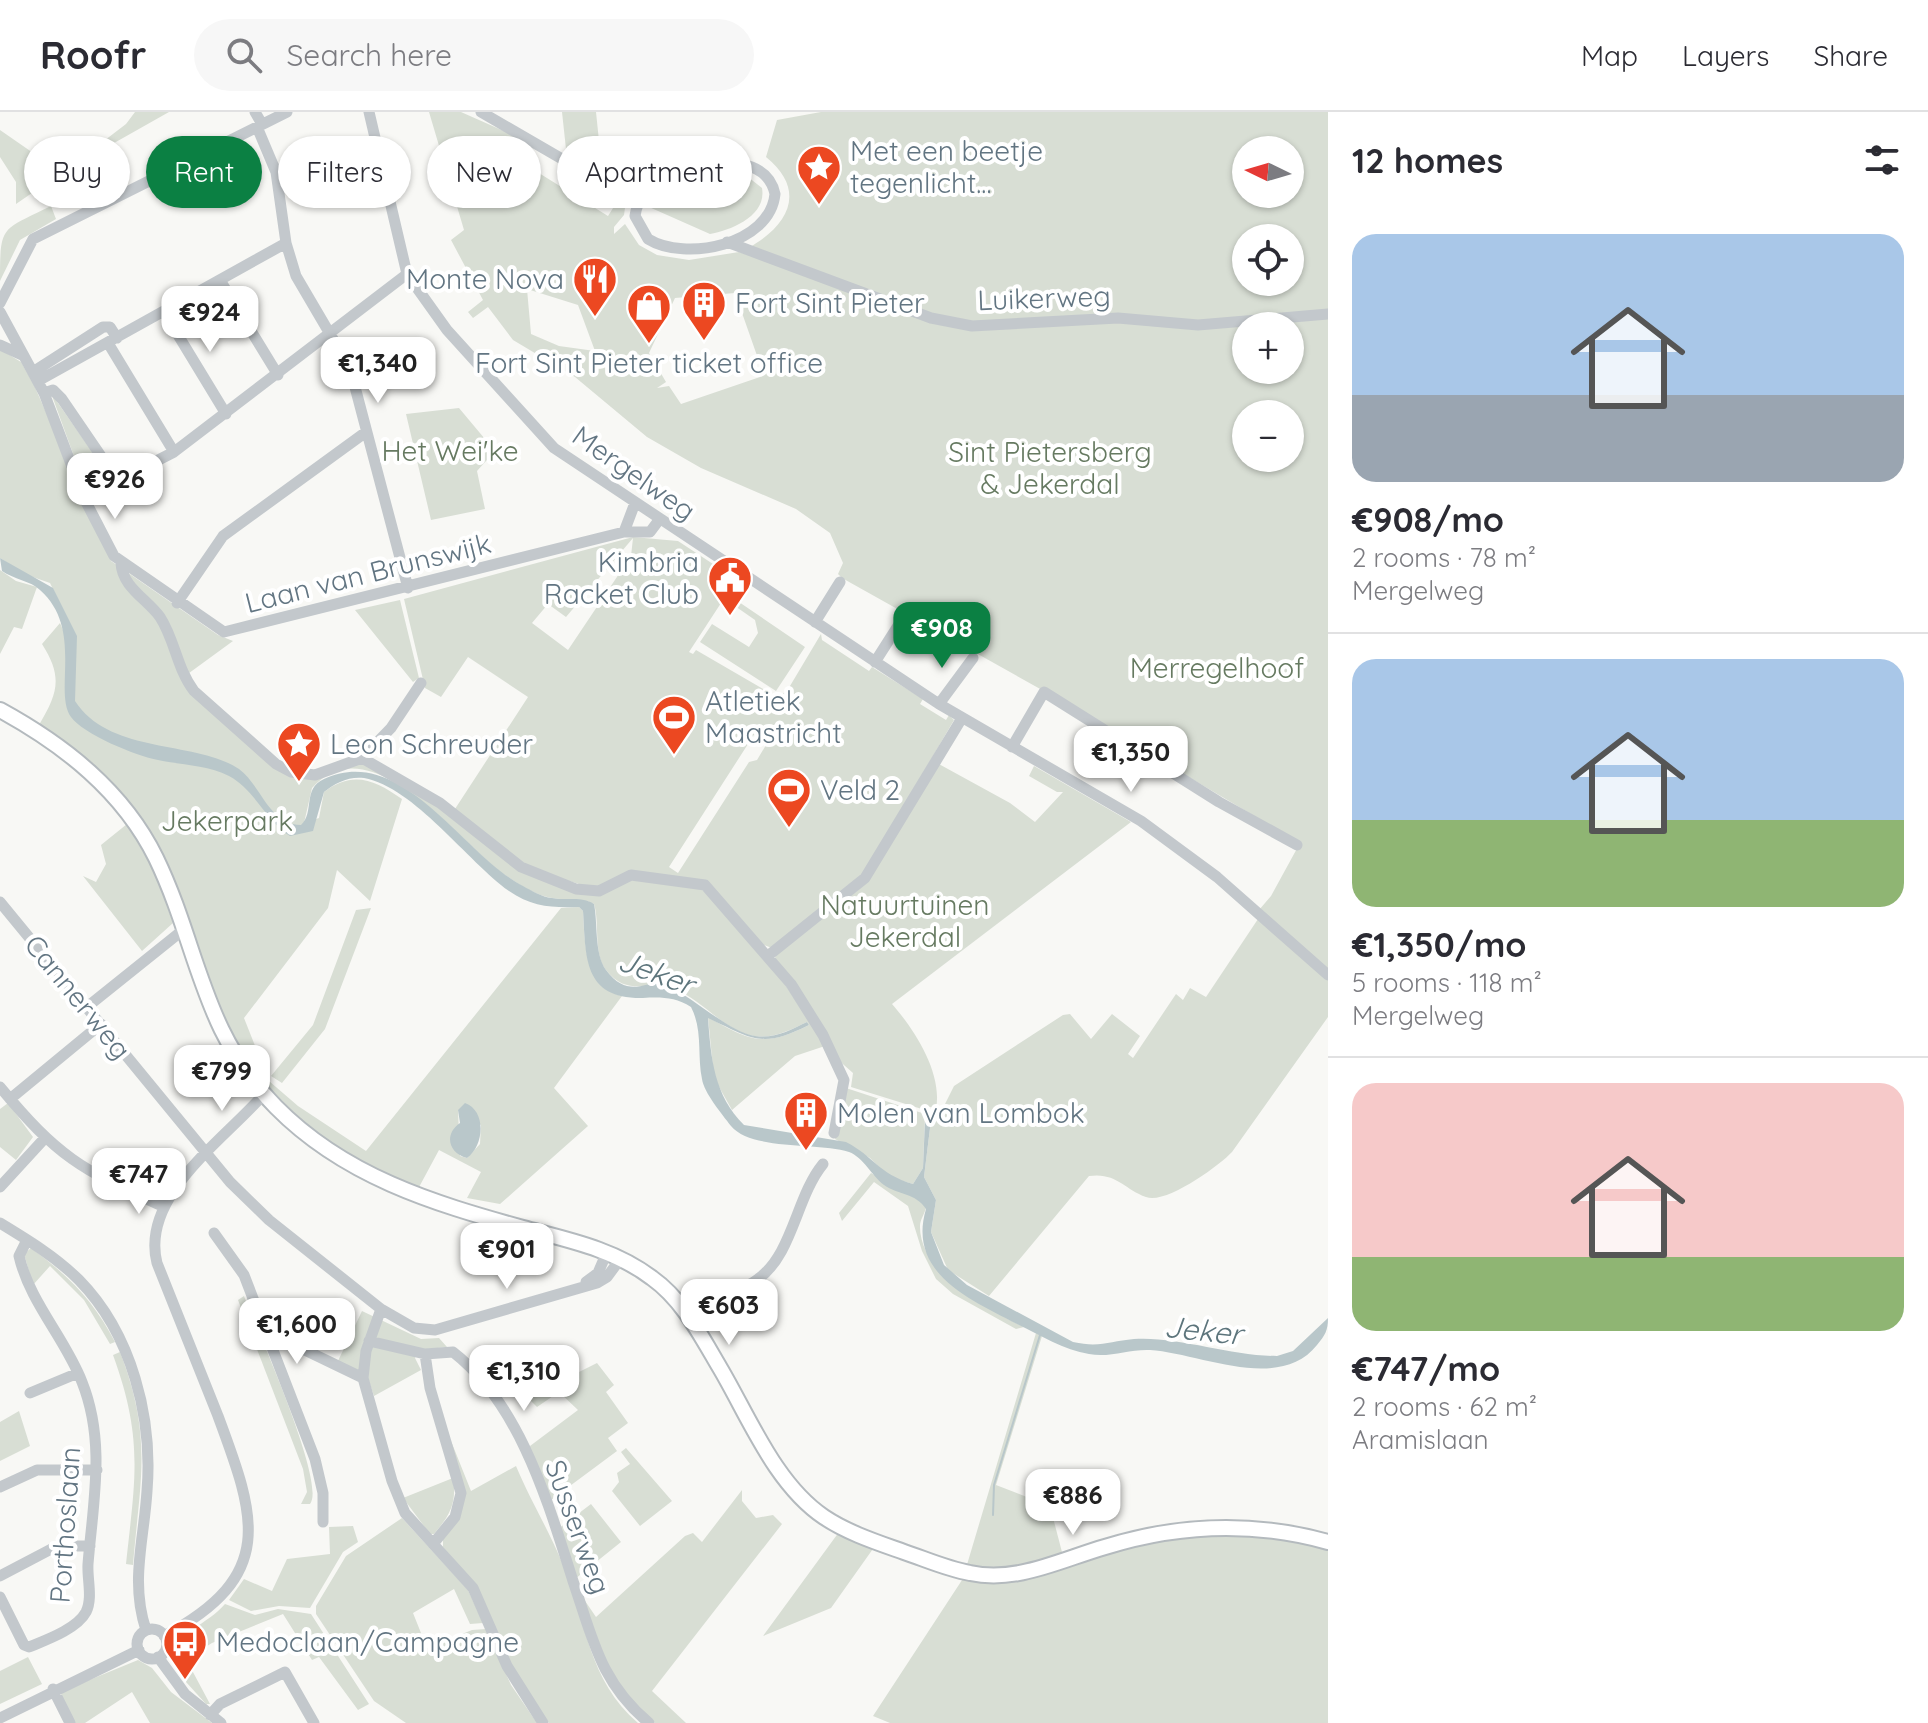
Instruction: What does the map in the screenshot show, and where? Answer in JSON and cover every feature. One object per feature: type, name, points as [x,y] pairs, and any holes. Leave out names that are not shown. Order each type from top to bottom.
[{"type":"main road","points":[[0,710],[81,763],[121,805],[156,858],[214,1018],[237,1060],[264,1094],[324,1147],[397,1189],[442,1206],[614,1255],[663,1286],[680,1304],[795,1491],[826,1518],[881,1544],[963,1572],[998,1577],[1031,1571],[1128,1540],[1185,1529],[1244,1527],[1328,1542]]},
{"type":"street","points":[[255,112],[276,172],[286,243],[302,290],[350,368],[408,588]]},
{"type":"street","points":[[0,303],[33,239],[287,112]]},
{"type":"street","name":"Mergelweg","points":[[369,112],[407,274],[447,330],[554,448],[939,704],[1154,830],[1217,877],[1328,975]]},
{"type":"street","points":[[486,113],[557,155]]},
{"type":"street","points":[[638,208],[638,226],[656,244],[682,249],[727,242],[760,223],[775,200],[770,180],[752,167]]},
{"type":"street","name":"Luikerweg","points":[[727,242],[931,318],[965,325],[1118,318],[1198,325],[1328,314]]},
{"type":"street","points":[[36,377],[113,341],[286,243]]},
{"type":"street","points":[[84,498],[174,452],[407,274]]},
{"type":"street","points":[[220,280],[278,375]]},
{"type":"street","name":"Laan van Brunswijk","points":[[0,312],[44,393],[84,498],[111,552],[121,563],[217,630],[230,633],[624,532],[683,536]]},
{"type":"street","points":[[164,312],[226,414]]},
{"type":"street","points":[[113,341],[174,452]]},
{"type":"street","points":[[0,345],[22,355]]},
{"type":"street","points":[[44,393],[53,390],[62,399],[118,481]]},
{"type":"street","points":[[177,603],[223,536],[366,432]]},
{"type":"street","points":[[624,532],[635,503]]},
{"type":"street","points":[[650,532],[659,520]]},
{"type":"street","points":[[121,563],[125,580],[163,623],[184,676],[194,691],[276,764],[294,774],[315,775],[362,758],[391,728],[421,683]]},
{"type":"street","points":[[815,622],[840,582]]},
{"type":"street","points":[[875,662],[903,618]]},
{"type":"street","points":[[939,704],[973,658]]},
{"type":"street","points":[[1012,747],[1044,692],[1109,728],[1219,802],[1297,845]]},
{"type":"street","points":[[769,955],[865,878],[962,718]]},
{"type":"street","points":[[362,758],[437,801],[521,867],[576,889],[596,891],[631,875],[703,884],[769,955],[806,1005],[843,1078],[834,1133]]},
{"type":"street","name":"Cannerweg","points":[[0,902],[206,1155],[269,1220],[381,1309],[414,1328],[440,1330],[582,1285],[614,1255]]},
{"type":"street","points":[[87,1007],[183,930]]},
{"type":"street","points":[[10,1099],[101,1024]]},
{"type":"street","points":[[0,1087],[44,1139],[85,1170],[162,1206]]},
{"type":"street","points":[[164,1636],[203,1614],[231,1584],[247,1549],[250,1520],[243,1481],[157,1263],[154,1234],[162,1206],[264,1094]]},
{"type":"street","points":[[0,1187],[44,1139]]},
{"type":"street","points":[[680,1304],[744,1287],[760,1278],[774,1262],[811,1181],[823,1164]]},
{"type":"street","points":[[0,1223],[64,1266],[93,1297],[121,1344],[137,1385],[148,1453],[137,1577],[146,1630]]},
{"type":"street","points":[[214,1233],[244,1275],[315,1459],[323,1493],[323,1522]]},
{"type":"street","name":"Porthoslaan","points":[[0,1597],[24,1645],[32,1646],[76,1623],[85,1614],[88,1603],[97,1470],[93,1420],[78,1373],[24,1275],[19,1253],[27,1240]]},
{"type":"street","points":[[381,1309],[369,1341],[363,1378],[396,1492],[410,1519],[473,1588],[507,1666],[543,1723]]},
{"type":"street","points":[[269,1342],[280,1338],[363,1378]]},
{"type":"street","points":[[369,1341],[425,1354],[430,1388],[461,1493],[455,1517],[433,1544]]},
{"type":"street","name":"Susserweg","points":[[425,1354],[453,1352],[493,1396],[519,1438],[549,1508],[602,1667],[615,1689],[649,1723]]},
{"type":"street","points":[[30,1393],[78,1373]]},
{"type":"street","points":[[0,1487],[37,1470],[97,1470]]},
{"type":"street","points":[[0,1576],[60,1545],[90,1546]]},
{"type":"street","points":[[146,1630],[156,1630],[164,1636],[166,1648],[158,1657],[147,1658],[139,1650],[138,1639],[146,1630]]},
{"type":"street","points":[[0,1718],[53,1689],[139,1650]]},
{"type":"street","points":[[158,1657],[179,1688],[221,1723]]},
{"type":"street","points":[[210,1715],[220,1704],[285,1672],[314,1723]]},
{"type":"street","points":[[53,1689],[70,1723]]},
{"type":"street","points":[[4,1723],[35,1700]]},
{"type":"green space","points":[[135,112],[169,112],[127,136],[110,136]]},
{"type":"green space","name":"Sint Pietersberg & Jekerdal","points":[[429,112],[461,112],[515,136],[436,136]]},
{"type":"green space","points":[[562,112],[596,112],[598,136],[565,136]]},
{"type":"green space","name":"Sint Pietersberg & Jekerdal","points":[[821,112],[1328,112],[1328,969],[1259,910],[1271,896],[1300,843],[1042,690],[842,578],[838,574],[843,563],[830,533],[796,509],[701,468],[647,437],[575,377],[513,340],[488,307],[473,318],[468,312],[483,300],[451,240],[464,230],[457,208],[541,208],[541,174],[557,184],[557,208],[595,208],[608,216],[613,208],[625,208],[624,215],[614,227],[614,234],[625,224],[639,245],[657,255],[689,260],[739,252],[923,310],[748,248],[774,229],[788,207],[787,182],[766,157],[777,120]],"holes":[[[527,289],[578,305],[595,351],[559,346],[531,334]],[[735,293],[761,367],[760,377],[681,404],[669,386],[657,388],[666,382],[649,353],[675,298]]]},
{"type":"green space","points":[[0,130],[24,147],[24,199],[16,204],[16,182],[0,157]]},
{"type":"green space","points":[[752,180],[762,188],[762,198],[753,214],[737,225],[710,234],[651,208],[752,208]]},
{"type":"green space","points":[[47,208],[52,208],[56,219],[20,240],[0,281],[3,239],[22,220]]},
{"type":"green space","name":"Jekerpark","points":[[0,349],[21,362],[34,385],[111,561],[218,635],[233,641],[185,676],[272,758],[304,772],[360,761],[434,801],[512,865],[579,893],[628,878],[701,886],[770,961],[825,1046],[795,1056],[732,1110],[714,1078],[708,1017],[735,1032],[757,1039],[780,1037],[809,1025],[807,1022],[775,1035],[754,1036],[733,1028],[695,1000],[674,989],[622,983],[606,970],[599,955],[594,904],[535,893],[508,877],[416,796],[389,779],[362,769],[336,771],[312,788],[304,823],[319,818],[324,792],[345,781],[364,780],[402,799],[370,901],[337,870],[328,908],[244,1018],[269,1081],[298,1106],[366,1151],[561,908],[579,907],[583,911],[586,950],[593,973],[609,991],[622,996],[554,1088],[588,1126],[500,1204],[467,1198],[481,1172],[439,1150],[418,1189],[356,1162],[298,1124],[235,1050],[151,840],[100,771],[39,725],[56,685],[53,666],[42,644],[60,623],[66,637],[64,612],[50,583],[27,575],[0,558]],"holes":[[[458,1110],[481,1125],[480,1144],[467,1158],[460,1156]]]},
{"type":"green space","points":[[51,393],[109,476],[107,480],[93,487],[83,481]]},
{"type":"green space","name":"Het Wei'ke","points":[[459,408],[495,451],[477,471],[485,509],[431,520],[406,414]]},
{"type":"green space","points":[[633,537],[678,541],[742,583],[744,590],[736,600],[805,647],[776,691],[700,642],[712,624],[749,647],[758,633],[755,620],[732,604],[730,594],[689,652],[693,654],[696,650],[777,697],[787,691],[821,634],[822,640],[869,671],[872,667],[923,699],[920,704],[946,720],[949,715],[954,720],[863,876],[772,948],[759,943],[709,885],[634,873],[595,889],[524,867],[453,812],[528,697],[468,657],[441,697],[425,688],[404,599]],"holes":[[[633,538],[631,556],[568,650],[532,623],[548,604],[566,617]],[[756,725],[772,735],[757,760],[749,762],[678,873],[669,867],[757,730]]]},
{"type":"green space","points":[[0,570],[16,581],[37,587],[22,629],[14,627],[0,654]]},
{"type":"green space","points":[[400,600],[419,678],[413,682],[355,610]]},
{"type":"green space","name":"Natuurtuinen Jekerdal","points":[[937,763],[1010,803],[1035,822],[1063,792],[1057,792],[1029,776],[1034,766],[1131,822],[892,1004],[909,1026],[931,1067],[937,1095],[936,1109],[927,1106],[925,1110],[851,1087],[853,1073],[836,1058],[775,958],[777,952],[857,891]]},
{"type":"green space","points":[[127,824],[156,874],[173,923],[142,951],[83,876],[96,882],[106,864],[101,845]]},
{"type":"green space","points":[[371,908],[325,1029],[282,1083],[271,1076],[313,1025],[356,910]]},
{"type":"green space","points":[[1258,919],[1328,980],[1328,1017],[1232,1152],[1191,1183],[1155,1198],[1138,1194],[1106,1176],[1089,1176],[989,1296],[948,1270],[931,1232],[936,1200],[924,1177],[931,1120],[937,1120],[954,1086],[1063,1015],[1070,1014],[1091,1039],[1112,1014],[1140,1036],[1128,1054],[1133,1058],[1176,994],[1183,1000],[1190,988],[1206,997]]},
{"type":"green space","points":[[846,1088],[925,1114],[923,1168],[913,1184],[889,1177],[870,1158],[835,1139]]},
{"type":"green space","points":[[8,1103],[33,1137],[16,1160],[0,1147],[0,1109]]},
{"type":"green space","points":[[871,1173],[921,1201],[926,1208],[920,1224],[923,1243],[943,1274],[975,1300],[1024,1327],[1016,1329],[953,1294],[936,1279],[922,1251],[908,1206],[874,1182],[842,1221],[839,1213]]},
{"type":"green space","points":[[31,1248],[79,1290],[115,1342],[110,1344],[84,1300],[50,1266],[33,1285],[24,1254]]},
{"type":"green space","points":[[244,1296],[300,1438],[313,1491],[310,1504],[301,1504],[307,1492],[303,1469],[238,1300]]},
{"type":"green space","points":[[362,1311],[421,1339],[439,1338],[447,1347],[418,1350],[415,1358],[421,1370],[374,1396],[367,1375],[337,1363]]},
{"type":"green space","points":[[1036,1333],[1042,1336],[996,1485],[1050,1506],[1063,1556],[1016,1570],[966,1568]]},
{"type":"green space","points":[[120,1352],[137,1409],[142,1458],[133,1565],[126,1564],[134,1483],[133,1436],[123,1385],[113,1355]]},
{"type":"green space","points":[[563,1353],[577,1373],[597,1363],[614,1385],[606,1392],[628,1423],[608,1438],[617,1451],[551,1500],[526,1449],[578,1410],[559,1392],[537,1407],[517,1387]]},
{"type":"green space","points":[[19,1411],[30,1446],[0,1461],[0,1422]]},
{"type":"green space","points":[[451,1441],[471,1491],[516,1466],[563,1565],[599,1669],[621,1706],[638,1723],[549,1723],[513,1670],[475,1585],[443,1547],[443,1539],[462,1510]]},
{"type":"green space","points":[[626,1448],[672,1501],[640,1526],[612,1491],[619,1482],[617,1473],[630,1464],[621,1452]]},
{"type":"green space","points":[[453,1478],[451,1508],[434,1534],[430,1534],[403,1498]]},
{"type":"green space","points":[[742,1490],[742,1501],[756,1518],[773,1515],[782,1524],[652,1691],[686,1723],[655,1723],[615,1685],[579,1592],[596,1617],[685,1536],[693,1533],[702,1542]]},
{"type":"green space","points":[[591,1504],[621,1542],[575,1579],[558,1529]]},
{"type":"green space","points":[[402,1518],[468,1590],[483,1623],[470,1624],[454,1589],[413,1613],[427,1648],[472,1630],[486,1629],[511,1685],[537,1723],[406,1723],[374,1701],[316,1614],[316,1606],[346,1556]]},
{"type":"green space","points":[[353,1526],[358,1542],[343,1552],[310,1608],[279,1606],[251,1611],[229,1600],[244,1579],[272,1591],[287,1559],[330,1554],[329,1527]]},
{"type":"green space","points":[[1221,1531],[1328,1545],[1328,1723],[890,1723],[873,1716],[964,1577]]},
{"type":"green space","points":[[839,1532],[875,1546],[831,1608],[763,1636]]},
{"type":"green space","points":[[225,1604],[255,1615],[278,1609],[311,1614],[369,1704],[358,1710],[319,1657],[312,1660],[283,1614],[212,1643],[186,1659],[210,1704],[206,1704],[186,1682],[170,1657],[186,1635]]},
{"type":"green space","points":[[28,1657],[42,1684],[0,1704],[0,1671]]},
{"type":"green space","points":[[138,1660],[152,1668],[171,1692],[212,1723],[150,1723],[132,1692],[85,1723],[75,1723],[60,1692]]},
{"type":"shaded area","points":[[0,558],[53,588],[77,636],[75,701],[90,718],[109,730],[131,739],[221,760],[247,776],[273,812],[290,823],[301,825],[317,783],[352,772],[380,776],[405,788],[430,807],[500,871],[523,886],[548,897],[584,900],[594,904],[602,963],[623,985],[665,984],[734,1028],[755,1036],[776,1035],[807,1022],[809,1025],[768,1039],[747,1036],[708,1018],[716,1076],[726,1101],[744,1125],[846,1142],[891,1175],[913,1184],[923,1168],[925,1119],[931,1120],[924,1177],[936,1200],[931,1232],[944,1265],[967,1285],[1082,1344],[1151,1339],[1277,1356],[1293,1351],[1328,1318],[1324,1335],[1301,1359],[1282,1366],[1260,1368],[1238,1367],[1150,1350],[1097,1355],[1061,1346],[962,1294],[934,1267],[925,1250],[922,1231],[926,1209],[912,1197],[884,1185],[854,1154],[836,1149],[769,1143],[741,1134],[731,1126],[703,1085],[697,1025],[691,1007],[668,998],[623,996],[598,983],[587,959],[583,911],[579,907],[543,905],[509,891],[421,810],[383,784],[358,778],[333,786],[324,792],[313,831],[290,836],[246,789],[229,776],[203,767],[137,754],[77,724],[66,706],[61,623],[40,590],[2,571]]},
{"type":"shaded area","points":[[465,1103],[477,1113],[481,1129],[477,1145],[467,1158],[456,1152],[450,1143],[452,1132],[460,1123],[458,1110]]},
{"type":"waterway","points":[[993,1515],[994,1485],[1040,1335]]},
{"type":"place","name":"Met een beetje tegenlicht...","points":[[819,206]]},
{"type":"place","name":"Monte Nova","points":[[595,318]]},
{"type":"place","name":"Fort Sint Pieter","points":[[704,342]]},
{"type":"place","name":"Fort Sint Pieter ticket office","points":[[649,345]]},
{"type":"place","name":"Kimbria Racket Club","points":[[730,617]]},
{"type":"place","name":"Atletiek Maastricht","points":[[674,756]]},
{"type":"place","name":"Leon Schreuder","points":[[299,783]]},
{"type":"place","name":"Veld 2","points":[[789,829]]},
{"type":"place","name":"Molen van Lombok","points":[[806,1152]]},
{"type":"place","name":"Medoclaan/Campagne","points":[[185,1681]]},
{"type":"park label","name":"Merregelhoof","points":[[1217,668]]},
{"type":"water label","name":"Jeker","points":[[656,973]]},
{"type":"water label","name":"Jeker","points":[[1203,1331]]}]
